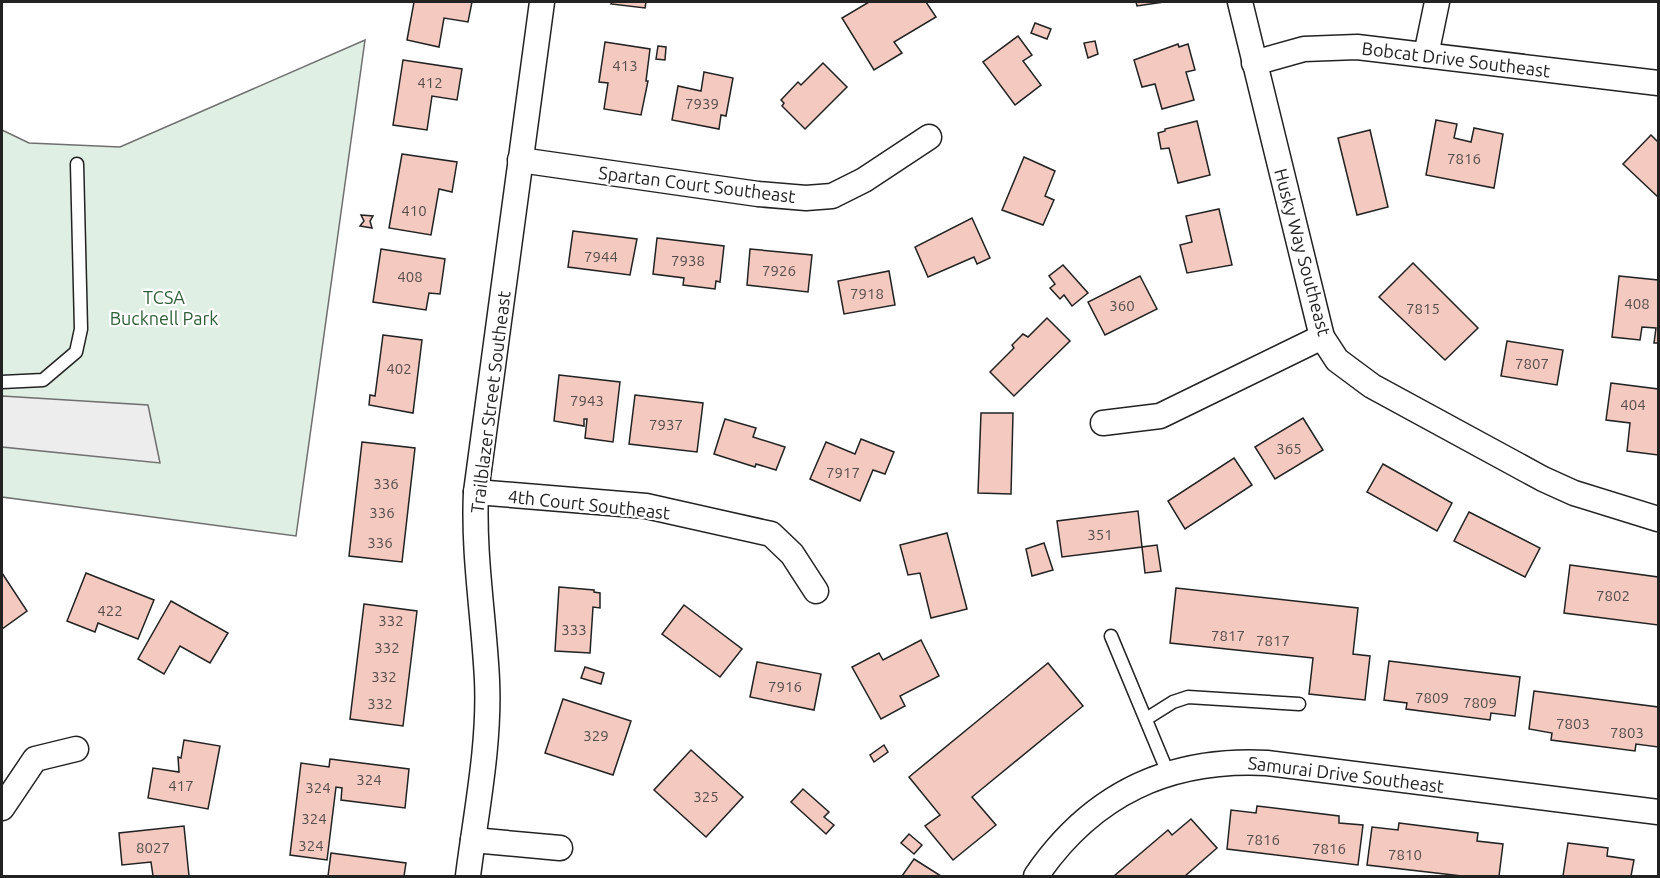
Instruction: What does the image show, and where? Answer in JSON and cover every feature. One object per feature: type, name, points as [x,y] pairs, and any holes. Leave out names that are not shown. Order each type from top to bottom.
[{"type":"street","name":"Trailblazer Street Southeast","points":[[468,876],[484,752],[487,681],[477,558],[476,492],[542,2]]},
{"type":"street","name":"Husky Way Southeast","points":[[1240,2],[1322,337],[1337,360],[1372,387],[1503,458],[1574,493],[1659,519]]},
{"type":"street","points":[[1426,55],[1437,2]]},
{"type":"street","name":"Bobcat Drive Southeast","points":[[1254,63],[1304,49],[1331,46],[1659,83]]},
{"type":"street","name":"Spartan Court Southeast","points":[[520,160],[758,194],[806,198],[832,196],[864,180],[929,137]]},
{"type":"street","points":[[1103,423],[1160,416],[1322,337]]},
{"type":"street","name":"4th Court Southeast","points":[[476,492],[646,506],[771,534],[792,554],[816,591]]},
{"type":"street","points":[[2,808],[35,759],[76,749]]},
{"type":"street","name":"Samurai Drive Southeast","points":[[1036,876],[1059,846],[1100,807],[1144,782],[1168,773],[1217,763],[1267,763],[1659,812]]},
{"type":"street","points":[[473,840],[560,848]]},
{"type":"lane","points":[[2,382],[43,380],[76,352],[81,329],[77,164]]},
{"type":"lane","points":[[1111,636],[1168,773]]},
{"type":"lane","points":[[1146,719],[1173,702],[1188,697],[1299,704]]},
{"type":"green space","name":"TCSA Bucknell Park","points":[[365,40],[296,536],[2,497],[2,130],[29,143],[120,147]]},
{"type":"shaded area","points":[[2,396],[148,405],[160,463],[2,447]]},
{"type":"building","points":[[414,2],[472,2],[468,22],[444,18],[439,47],[407,40]]},
{"type":"building","points":[[612,2],[646,2],[645,8],[611,4]]},
{"type":"building","points":[[869,2],[926,2],[936,17],[894,42],[902,53],[874,70],[842,18]]},
{"type":"building","points":[[1136,2],[1164,2],[1137,6]]},
{"type":"building","points":[[1035,23],[1051,29],[1047,39],[1031,33]]},
{"type":"building","points":[[1018,36],[1032,55],[1023,61],[1041,85],[1015,105],[983,62]]},
{"type":"building","points":[[1095,41],[1098,54],[1088,58],[1084,43]]},
{"type":"building","points":[[605,42],[650,49],[646,81],[648,81],[641,115],[604,109],[608,83],[599,82]]},
{"type":"building","points":[[1178,44],[1179,47],[1188,44],[1195,70],[1186,72],[1194,100],[1162,109],[1155,84],[1142,87],[1134,60]]},
{"type":"building","points":[[658,46],[666,47],[665,60],[656,59]]},
{"type":"building","points":[[403,60],[462,69],[457,100],[432,96],[427,130],[393,125]]},
{"type":"building","points":[[823,63],[847,87],[805,129],[782,106],[784,103],[781,100],[798,82],[801,85]]},
{"type":"building","points":[[704,72],[733,78],[726,116],[721,115],[719,129],[672,120],[678,86],[701,91]]},
{"type":"building","points":[[1436,120],[1457,124],[1454,138],[1471,142],[1474,128],[1503,134],[1494,188],[1426,175]]},
{"type":"building","points":[[1197,121],[1210,175],[1178,183],[1169,148],[1161,149],[1158,133]]},
{"type":"building","points":[[1370,130],[1388,207],[1357,215],[1338,138]]},
{"type":"building","points":[[1651,135],[1658,142],[1658,197],[1623,164]]},
{"type":"building","points":[[402,154],[457,162],[452,192],[439,189],[431,235],[389,228]]},
{"type":"building","points":[[1024,157],[1055,171],[1045,196],[1054,200],[1043,225],[1002,210]]},
{"type":"building","points":[[1219,209],[1232,265],[1187,273],[1180,245],[1192,242],[1186,216]]},
{"type":"building","points":[[361,215],[373,216],[370,221],[372,228],[360,226],[364,221]]},
{"type":"building","points":[[972,218],[990,258],[977,264],[974,257],[928,277],[915,247]]},
{"type":"building","points":[[573,231],[637,239],[630,275],[568,267]]},
{"type":"building","points":[[657,238],[724,246],[720,282],[716,281],[715,289],[683,285],[684,278],[653,274]]},
{"type":"building","points":[[381,249],[445,259],[440,294],[429,293],[426,310],[373,302]]},
{"type":"building","points":[[750,249],[812,255],[808,292],[747,285]]},
{"type":"building","points":[[1413,263],[1478,328],[1445,360],[1379,297]]},
{"type":"building","points":[[1063,265],[1088,293],[1072,306],[1064,295],[1060,299],[1050,288],[1055,284],[1049,276]]},
{"type":"building","points":[[889,271],[895,305],[844,314],[838,281]]},
{"type":"building","points":[[1140,276],[1157,309],[1105,335],[1088,302]]},
{"type":"building","points":[[1619,276],[1658,280],[1658,343],[1654,343],[1656,328],[1642,327],[1640,340],[1612,337]]},
{"type":"building","points":[[1047,318],[1070,341],[1014,396],[990,372],[1014,348],[1012,345],[1023,334],[1028,337]]},
{"type":"building","points":[[383,335],[422,340],[413,413],[369,405],[370,395],[375,396]]},
{"type":"building","points":[[1507,341],[1563,350],[1557,385],[1501,376]]},
{"type":"building","points":[[559,375],[620,382],[613,442],[585,438],[587,419],[584,419],[584,426],[554,421]]},
{"type":"building","points":[[1611,383],[1658,389],[1658,455],[1627,451],[1630,423],[1606,420]]},
{"type":"building","points":[[635,395],[703,403],[697,452],[629,444]]},
{"type":"building","points":[[981,413],[1013,413],[1011,494],[978,493]]},
{"type":"building","points":[[1303,418],[1323,450],[1275,479],[1255,447]]},
{"type":"building","points":[[725,419],[756,428],[753,437],[785,447],[776,470],[756,464],[755,467],[714,454]]},
{"type":"building","points":[[861,439],[894,452],[885,474],[873,470],[860,501],[810,479],[826,442],[855,454]]},
{"type":"building","points":[[362,442],[415,448],[402,562],[349,556]]},
{"type":"building","points":[[1234,458],[1252,485],[1185,529],[1168,501]]},
{"type":"building","points":[[1383,464],[1452,503],[1437,531],[1367,492]]},
{"type":"building","points":[[1138,511],[1142,547],[1062,557],[1057,521]]},
{"type":"building","points":[[1469,512],[1540,548],[1525,577],[1454,541]]},
{"type":"building","points":[[947,533],[967,609],[931,618],[920,573],[908,575],[900,545]]},
{"type":"building","points":[[1044,543],[1053,570],[1032,576],[1026,549]]},
{"type":"building","points":[[1157,545],[1161,571],[1145,573],[1142,547]]},
{"type":"building","points":[[1570,565],[1658,577],[1658,625],[1564,613]]},
{"type":"building","points":[[2,573],[27,611],[2,629]]},
{"type":"building","points":[[86,573],[154,600],[138,639],[98,623],[95,632],[67,621]]},
{"type":"building","points":[[559,587],[594,590],[600,593],[600,608],[593,607],[590,653],[555,651]]},
{"type":"building","points":[[1176,588],[1358,608],[1353,654],[1370,656],[1365,700],[1309,694],[1313,658],[1170,643]]},
{"type":"building","points":[[171,601],[228,633],[210,663],[180,646],[164,674],[138,659]]},
{"type":"building","points":[[364,604],[417,611],[403,726],[350,719]]},
{"type":"building","points":[[684,605],[742,649],[720,677],[662,634]]},
{"type":"building","points":[[921,640],[939,676],[900,696],[905,706],[881,719],[852,667],[879,653],[883,660]]},
{"type":"building","points":[[1389,661],[1520,677],[1515,716],[1491,713],[1490,720],[1406,709],[1407,703],[1384,700]]},
{"type":"building","points":[[757,662],[821,674],[814,710],[750,697]]},
{"type":"building","points":[[1048,663],[1083,706],[972,797],[996,825],[953,860],[925,826],[940,815],[909,777]]},
{"type":"building","points":[[585,667],[604,673],[601,684],[581,678]]},
{"type":"building","points":[[1534,691],[1658,707],[1658,747],[1636,744],[1635,751],[1551,740],[1552,733],[1529,729]]},
{"type":"building","points":[[563,699],[631,721],[613,775],[545,753]]},
{"type":"building","points":[[184,740],[220,746],[208,809],[148,798],[153,768],[179,772],[178,757],[181,758]]},
{"type":"building","points":[[884,745],[888,752],[874,762],[870,755]]},
{"type":"building","points":[[691,750],[743,797],[706,837],[654,790]]},
{"type":"building","points":[[330,759],[409,769],[405,808],[341,800],[342,788],[336,787],[327,860],[290,855],[301,763],[329,767]]},
{"type":"building","points":[[803,789],[829,812],[824,817],[834,825],[826,834],[791,802]]},
{"type":"building","points":[[1257,806],[1339,816],[1339,823],[1363,825],[1358,865],[1227,849],[1231,810],[1256,813]]},
{"type":"building","points":[[1191,819],[1217,848],[1185,876],[1114,876],[1168,830],[1172,835]]},
{"type":"building","points":[[1399,823],[1478,833],[1477,841],[1503,844],[1499,876],[1462,876],[1367,865],[1372,827],[1398,830]]},
{"type":"building","points":[[184,826],[189,876],[153,876],[151,862],[122,865],[119,833]]},
{"type":"building","points":[[909,834],[922,845],[914,854],[901,843]]},
{"type":"building","points":[[1568,843],[1608,848],[1607,856],[1634,860],[1631,876],[1563,876]]},
{"type":"building","points":[[331,853],[406,863],[404,876],[328,876]]},
{"type":"building","points":[[914,859],[941,876],[902,876]]}]
